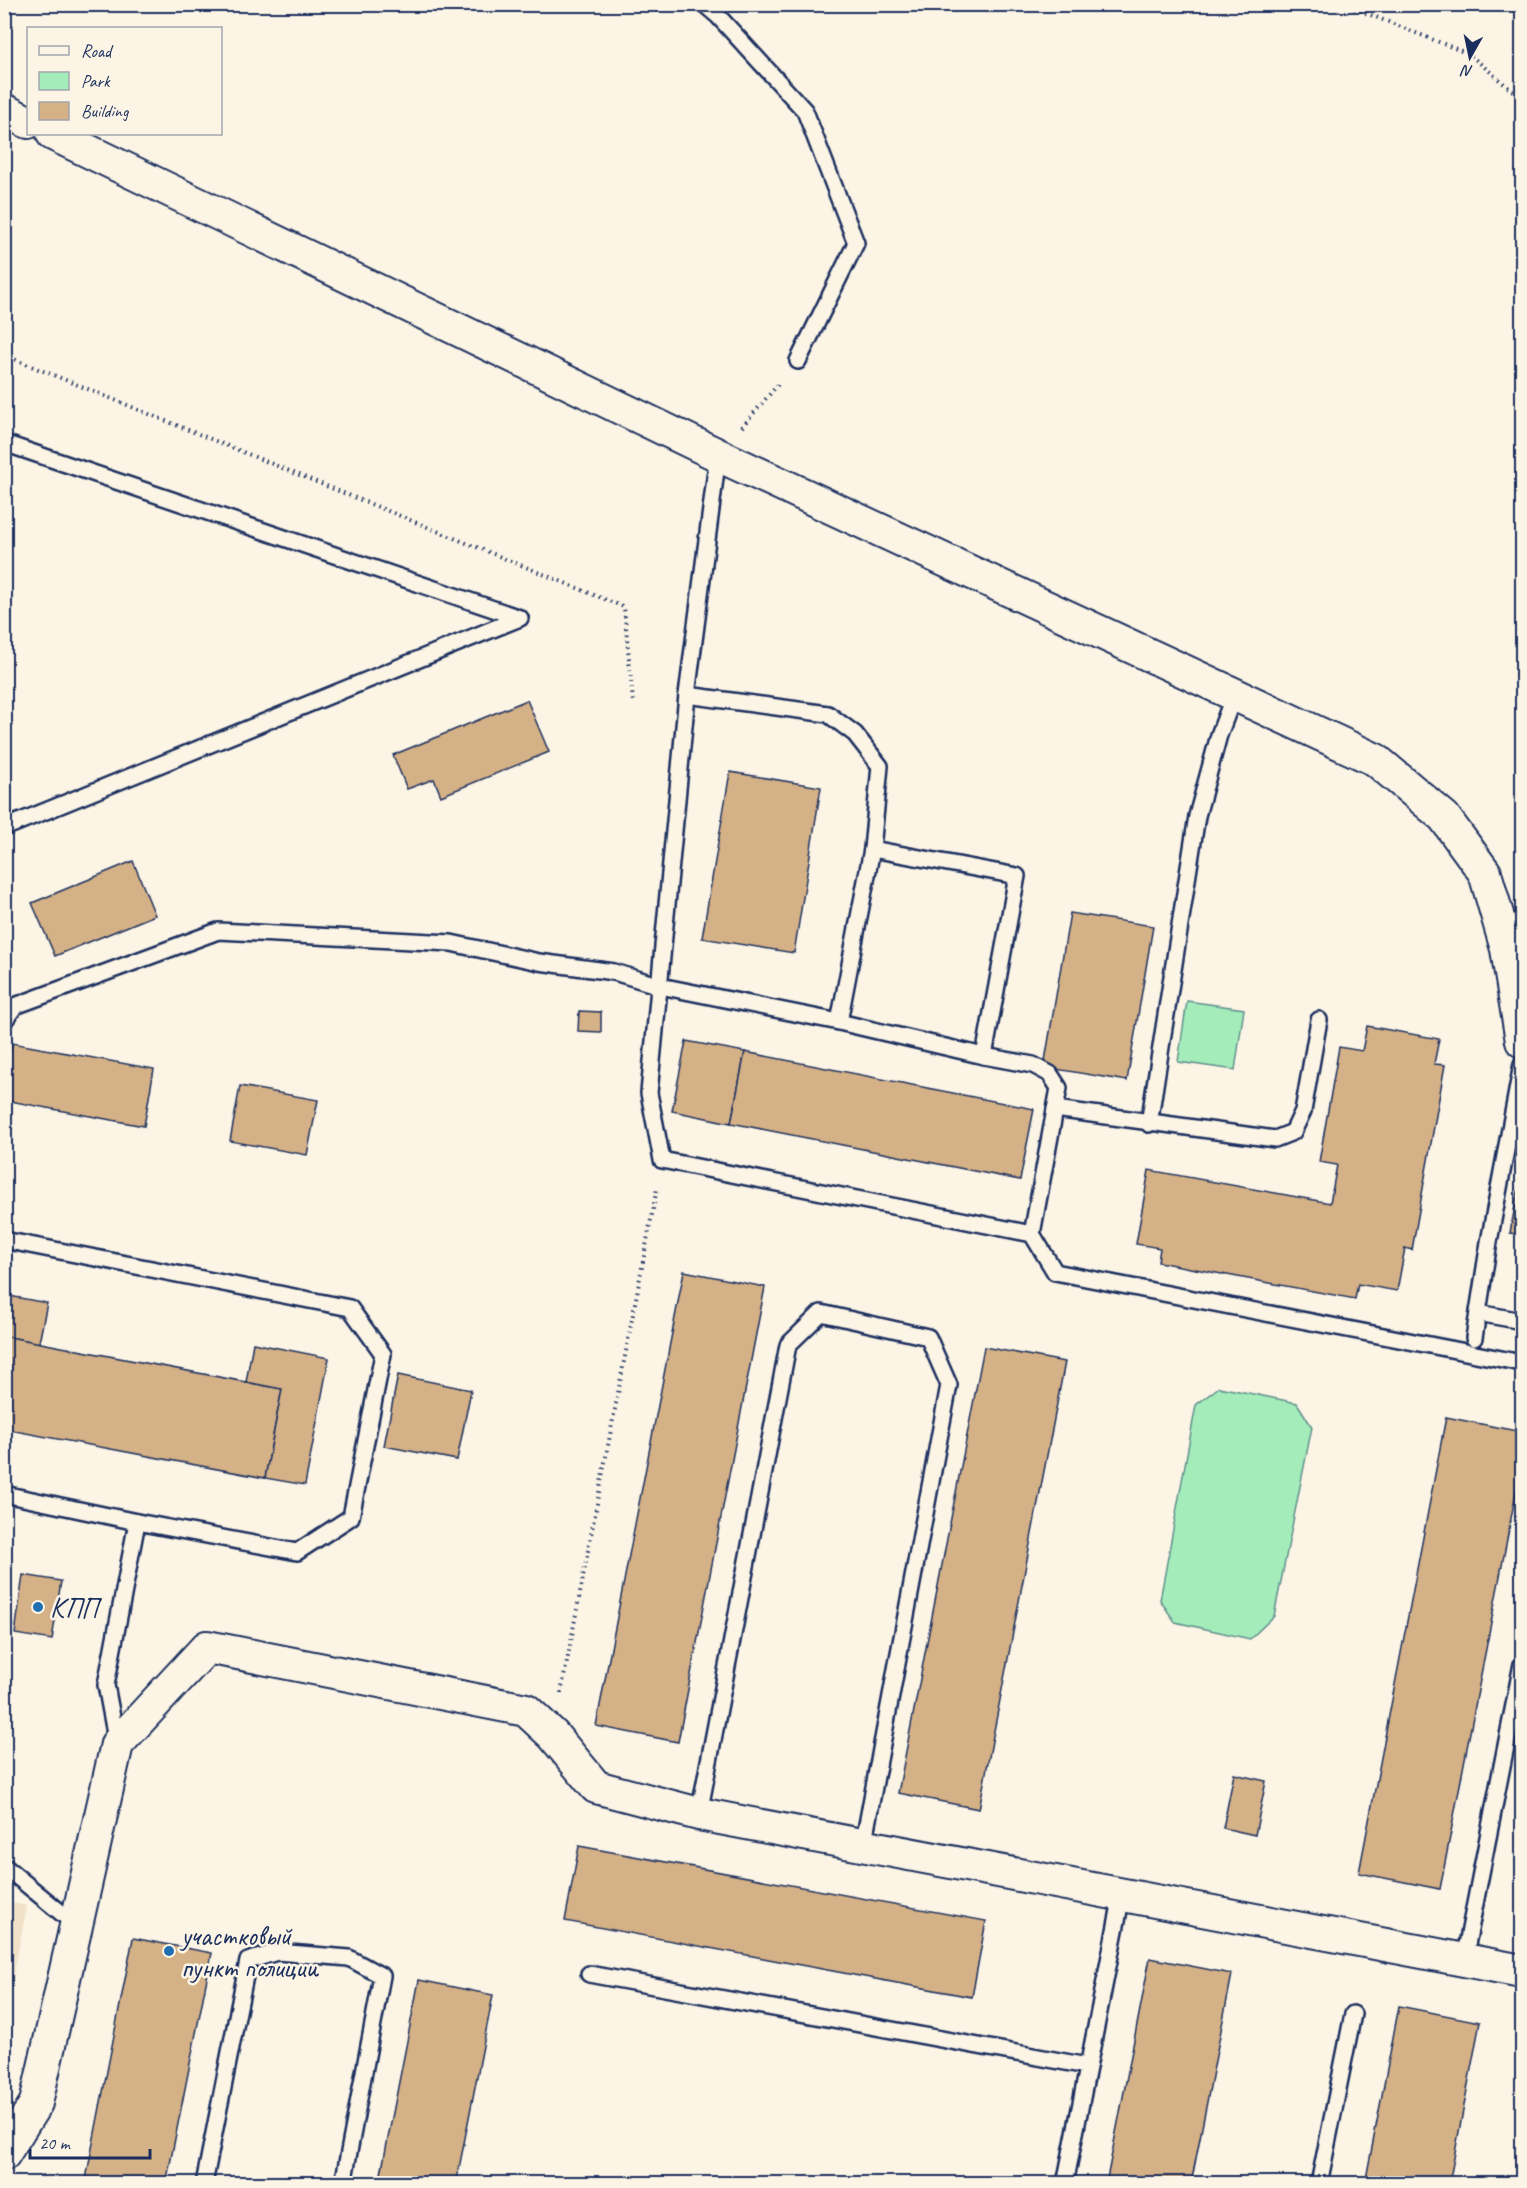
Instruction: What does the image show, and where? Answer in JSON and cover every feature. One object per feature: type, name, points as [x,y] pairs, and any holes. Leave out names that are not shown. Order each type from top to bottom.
[{"type":"street","points":[[4,110],[27,122]]},
{"type":"street","points":[[54,135],[718,455],[1376,760],[1444,817],[1485,873],[1507,949],[1522,1041]]},
{"type":"street","points":[[4,2154],[36,2103],[117,1744],[207,1647],[526,1710],[554,1735],[596,1787],[699,1814],[1522,1971]]},
{"type":"lane","points":[[704,4],[718,16],[805,111],[856,243],[798,361]]},
{"type":"lane","points":[[4,443],[520,618],[4,828]]},
{"type":"lane","points":[[718,455],[687,695],[649,1093],[662,1160],[1032,1234]]},
{"type":"lane","points":[[687,695],[828,714],[855,734],[880,766],[872,849],[839,1022]]},
{"type":"lane","points":[[1149,1124],[1197,816],[1219,735],[1234,695]]},
{"type":"lane","points":[[872,849],[1017,876],[984,1056]]},
{"type":"lane","points":[[4,1021],[15,1006],[218,931],[451,943],[538,962],[614,972],[660,986],[839,1022],[984,1056],[1033,1065],[1050,1074],[1059,1088],[1032,1234],[1055,1272],[1522,1363]]},
{"type":"lane","points":[[1055,1109],[1149,1124],[1275,1139],[1293,1132],[1303,1111],[1319,1020]]},
{"type":"lane","points":[[1474,1338],[1522,1064]]},
{"type":"lane","points":[[4,1240],[350,1308],[383,1354],[351,1518],[297,1552],[4,1494]]},
{"type":"lane","points":[[699,1814],[788,1345],[821,1313],[928,1337],[949,1384],[863,1846]]},
{"type":"lane","points":[[1478,1313],[1522,1322]]},
{"type":"lane","points":[[117,1744],[106,1685],[137,1522]]},
{"type":"lane","points":[[1464,1960],[1522,1664]]},
{"type":"lane","points":[[4,1866],[76,1925]]},
{"type":"lane","points":[[1065,2184],[1122,1895]]},
{"type":"lane","points":[[204,2184],[248,1961],[277,1952],[349,1958],[382,1976],[343,2184]]},
{"type":"lane","points":[[589,1974],[1087,2066]]},
{"type":"lane","points":[[1319,2184],[1353,2014]]},
{"type":"path","points":[[1343,4],[1469,54],[1522,99]]},
{"type":"path","points":[[4,355],[624,607],[633,701]]},
{"type":"path","points":[[718,455],[798,361]]},
{"type":"path","points":[[554,1735],[662,1160]]},
{"type":"shaded area","points":[[4,1901],[27,1906],[5,2018]]},
{"type":"green space","points":[[1187,1001],[1244,1009],[1235,1070],[1178,1062]]},
{"type":"green space","points":[[1219,1387],[1297,1403],[1312,1427],[1274,1616],[1250,1639],[1175,1622],[1160,1600],[1196,1405]]},
{"type":"building","points":[[527,700],[549,752],[441,796],[434,779],[407,789],[393,755]]},
{"type":"building","points":[[730,772],[821,787],[794,953],[702,938]]},
{"type":"building","points":[[133,861],[155,915],[55,956],[32,903]]},
{"type":"building","points":[[1070,913],[1153,926],[1127,1081],[1044,1067]]},
{"type":"building","points":[[579,1011],[601,1012],[601,1032],[578,1031]]},
{"type":"building","points":[[1367,1026],[1439,1039],[1434,1064],[1445,1065],[1412,1250],[1405,1248],[1397,1291],[1358,1284],[1355,1299],[1158,1262],[1160,1248],[1136,1244],[1149,1170],[1330,1203],[1337,1165],[1319,1162],[1339,1047],[1362,1051]]},
{"type":"building","points":[[686,1041],[745,1052],[731,1123],[672,1111]]},
{"type":"building","points":[[12,1043],[154,1069],[144,1126],[4,1100],[4,1086]]},
{"type":"building","points":[[745,1052],[1034,1109],[1020,1180],[731,1123]]},
{"type":"building","points":[[240,1086],[318,1100],[307,1155],[230,1141]]},
{"type":"building","points":[[1522,1169],[1522,1235],[1510,1233]]},
{"type":"building","points":[[684,1271],[765,1287],[678,1742],[596,1726]]},
{"type":"building","points":[[4,1295],[47,1303],[39,1343],[4,1336]]},
{"type":"building","points":[[4,1336],[282,1389],[265,1478],[4,1429]]},
{"type":"building","points":[[253,1343],[329,1358],[305,1485],[265,1478],[282,1389],[246,1382]]},
{"type":"building","points":[[984,1347],[1065,1362],[979,1809],[898,1793]]},
{"type":"building","points":[[398,1375],[471,1390],[457,1460],[384,1446]]},
{"type":"building","points":[[1446,1417],[1522,1432],[1522,1461],[1440,1889],[1359,1873]]},
{"type":"building","name":"КПП","points":[[23,1575],[61,1581],[52,1640],[15,1634]]},
{"type":"building","points":[[1234,1774],[1266,1781],[1255,1835],[1223,1828]]},
{"type":"building","points":[[579,1846],[986,1921],[972,1997],[565,1921]]},
{"type":"building","points":[[133,1938],[212,1953],[166,2184],[85,2184]]},
{"type":"building","points":[[1150,1958],[1232,1974],[1191,2184],[1106,2184]]},
{"type":"building","points":[[419,1980],[493,1995],[456,2184],[379,2184]]},
{"type":"building","points":[[1399,2006],[1480,2022],[1449,2184],[1365,2184]]},
{"type":"place","name":"КПП","points":[[38,1607]]},
{"type":"place","name":"участковый пункт полиции","points":[[169,1951]]}]
